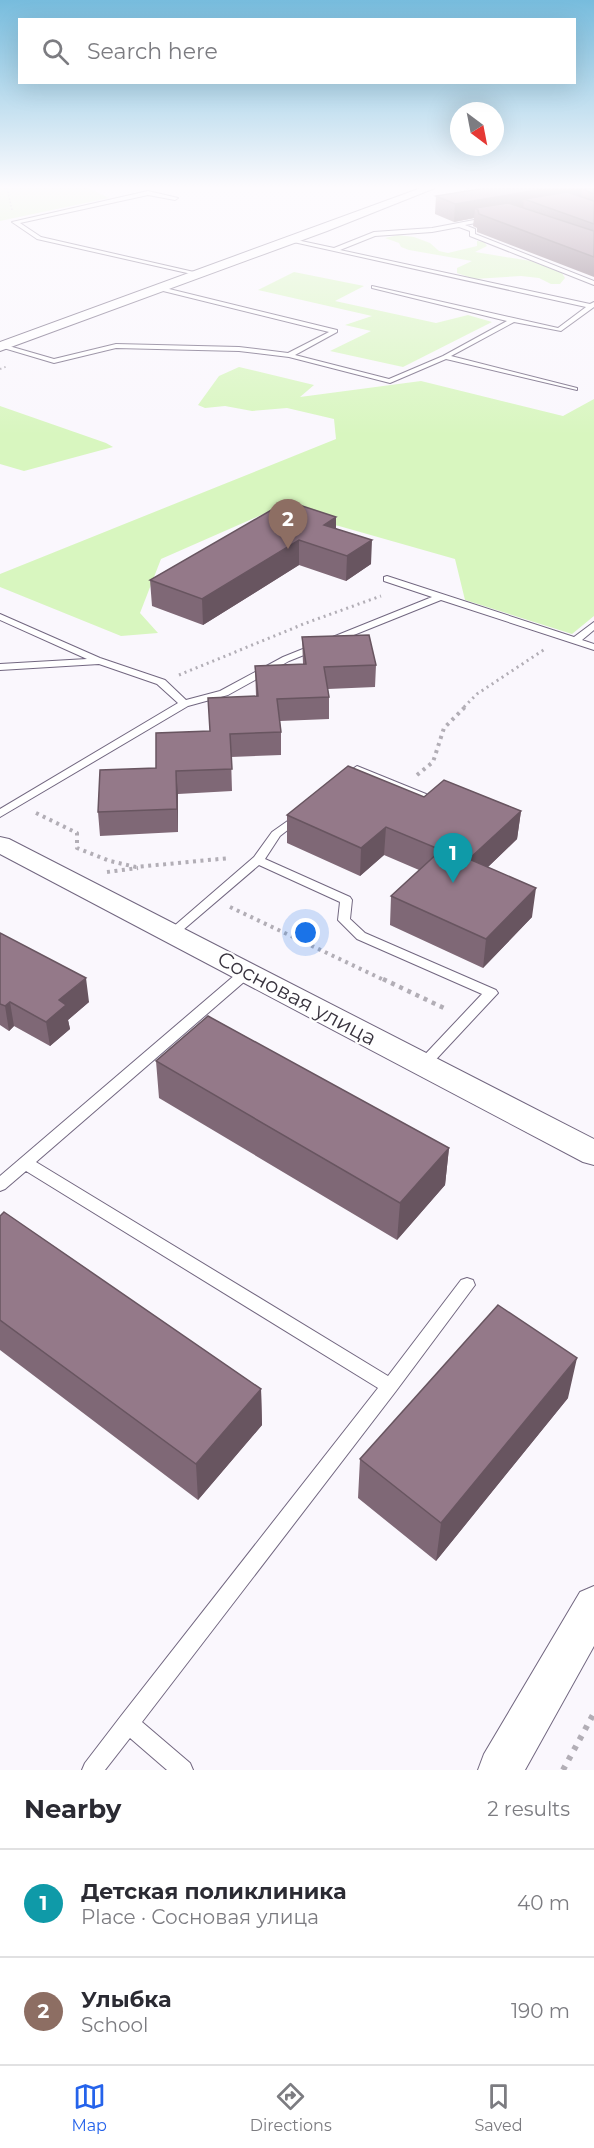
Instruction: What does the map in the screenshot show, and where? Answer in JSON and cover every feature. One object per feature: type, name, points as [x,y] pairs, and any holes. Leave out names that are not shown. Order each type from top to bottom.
[{"type":"street","points":[[1,347],[204,271]]},
{"type":"street","name":"Сосновая улица","points":[[0,844],[594,1153]]},
{"type":"street","points":[[500,1770],[594,1606]]},
{"type":"lane","points":[[179,271],[194,274]]},
{"type":"lane","points":[[431,271],[593,305]]},
{"type":"lane","points":[[562,271],[594,283]]},
{"type":"lane","points":[[375,287],[559,330],[593,305]]},
{"type":"lane","points":[[156,288],[335,331],[289,355]]},
{"type":"lane","points":[[1,347],[55,364],[116,346],[239,350],[289,355],[390,381],[445,357],[513,320]]},
{"type":"lane","points":[[445,357],[575,389]]},
{"type":"lane","points":[[387,579],[594,648]]},
{"type":"lane","points":[[0,814],[184,704],[224,693],[286,659],[442,596]]},
{"type":"lane","points":[[0,617],[100,661],[162,682],[184,704]]},
{"type":"lane","points":[[575,641],[594,625]]},
{"type":"lane","points":[[0,667],[100,661]]},
{"type":"lane","points":[[339,783],[357,769],[422,796]]},
{"type":"lane","points":[[172,933],[258,860],[276,834],[312,805]]},
{"type":"lane","points":[[258,860],[346,900],[344,920],[361,936],[491,993],[423,1064]]},
{"type":"lane","points":[[0,1185],[247,972]]},
{"type":"lane","points":[[25,1163],[390,1386]]},
{"type":"lane","points":[[92,1770],[467,1285]]},
{"type":"lane","points":[[128,1723],[183,1770]]},
{"type":"path","points":[[162,682],[306,623],[388,594]]},
{"type":"path","points":[[402,788],[433,762],[444,728],[477,694],[562,637]]},
{"type":"path","points":[[17,804],[77,833],[77,857]]},
{"type":"path","points":[[77,848],[110,862],[143,867]]},
{"type":"path","points":[[101,872],[217,858],[258,860]]},
{"type":"path","points":[[213,899],[466,1019]]},
{"type":"path","points":[[563,1770],[594,1713]]},
{"type":"green space","points":[[457,271],[556,271],[562,273],[565,278],[560,284],[551,284],[539,278],[521,276],[474,279],[457,273]]},
{"type":"green space","points":[[294,272],[364,286],[335,301],[436,323],[468,315],[492,322],[403,367],[330,351],[371,331],[345,325],[372,316],[258,290]]},
{"type":"green space","points":[[239,367],[314,385],[300,397],[421,381],[563,416],[594,399],[594,616],[572,634],[465,600],[455,559],[339,526],[268,512],[161,559],[140,613],[158,633],[121,636],[0,587],[0,574],[336,439],[334,419],[287,408],[252,411],[225,406],[205,408],[198,405],[219,376]]},
{"type":"green space","points":[[0,406],[113,447],[24,471],[0,464]]},
{"type":"building","points":[[287,501],[336,517],[324,525],[372,540],[347,556],[299,540],[202,599],[150,580]]},
{"type":"building","points":[[369,635],[376,665],[324,667],[329,697],[277,699],[281,732],[230,734],[232,769],[176,771],[177,809],[98,812],[100,770],[156,768],[156,733],[210,731],[208,698],[258,696],[255,666],[306,664],[302,637]]},
{"type":"building","points":[[348,766],[424,797],[444,780],[521,811],[469,859],[536,888],[486,939],[391,896],[441,850],[386,827],[361,848],[287,815]]},
{"type":"building","points":[[0,933],[86,978],[59,1000],[66,1005],[46,1022],[10,1002],[5,1006],[0,1004]]},
{"type":"building","points":[[208,1016],[449,1148],[400,1203],[156,1061]]},
{"type":"building","points":[[4,1212],[261,1389],[196,1464],[0,1320],[0,1216]]},
{"type":"building","points":[[498,1305],[577,1358],[441,1523],[360,1459]]},
{"type":"place","name":"Улыбка","points":[[288,549]]},
{"type":"place","name":"Детская поликлиника","points":[[453,883]]}]
